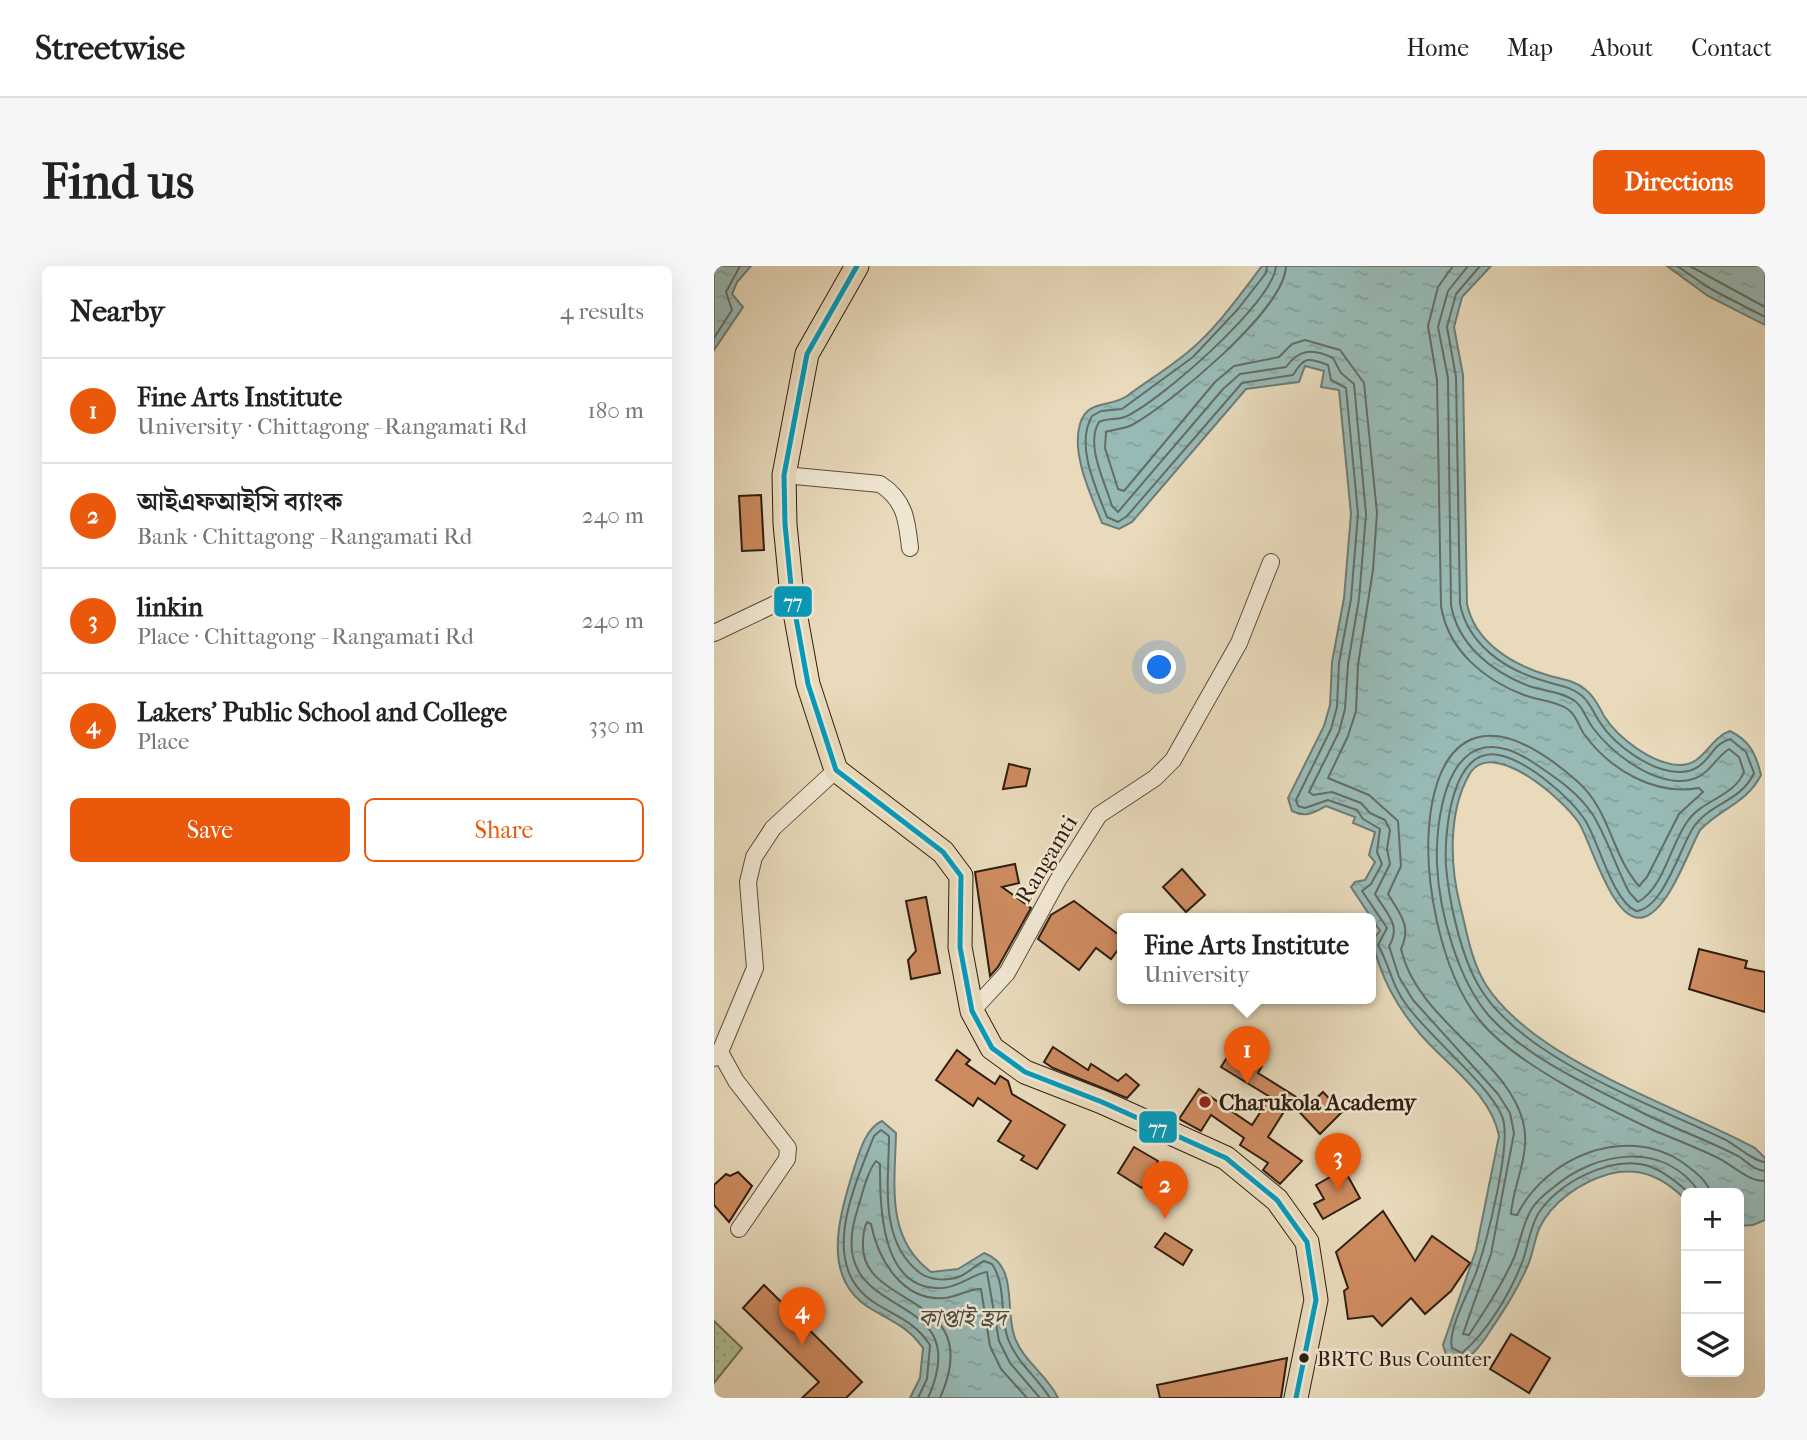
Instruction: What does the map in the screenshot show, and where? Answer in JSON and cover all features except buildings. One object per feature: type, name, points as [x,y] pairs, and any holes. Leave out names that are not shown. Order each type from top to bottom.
[{"type":"highway","points":[[857,266],[807,354],[784,475],[785,524],[792,596],[808,684],[836,770],[943,852],[961,876],[960,947],[972,1011],[992,1048],[1025,1072],[1115,1107],[1226,1158],[1277,1200],[1307,1242],[1316,1300],[1296,1398]]},
{"type":"street","points":[[784,475],[880,484],[894,493],[906,511],[910,548]]},
{"type":"street","name":"Rangamti","points":[[972,1011],[1007,973],[1058,880],[1099,815],[1156,778],[1173,760],[1239,643],[1271,562]]},
{"type":"street","points":[[714,634],[792,596]]},
{"type":"street","points":[[739,1229],[787,1159],[788,1148],[717,1055],[755,968],[748,882],[754,857],[774,828],[836,770]]},
{"type":"green space","points":[[714,1321],[742,1348],[714,1383]]},
{"type":"water","points":[[714,266],[751,266],[737,282],[732,294],[743,307],[714,350]]},
{"type":"water","points":[[1262,266],[1491,266],[1462,297],[1454,327],[1463,375],[1467,604],[1471,618],[1486,640],[1508,658],[1586,690],[1618,733],[1647,755],[1669,764],[1688,764],[1701,757],[1717,739],[1730,731],[1743,739],[1751,749],[1761,775],[1749,792],[1700,830],[1677,879],[1662,903],[1644,917],[1633,917],[1613,897],[1579,823],[1559,800],[1527,775],[1493,762],[1479,765],[1469,775],[1457,805],[1454,822],[1454,873],[1470,946],[1486,985],[1508,1012],[1538,1037],[1572,1059],[1755,1148],[1765,1158],[1765,1220],[1744,1226],[1744,1188],[1681,1188],[1681,1196],[1660,1180],[1631,1172],[1609,1174],[1588,1182],[1568,1194],[1544,1219],[1528,1265],[1510,1299],[1481,1344],[1470,1356],[1460,1361],[1446,1354],[1443,1345],[1476,1250],[1499,1136],[1487,1107],[1478,1094],[1412,1024],[1397,1002],[1380,967],[1376,954],[1376,936],[1380,931],[1376,925],[1376,913],[1368,913],[1351,887],[1355,882],[1365,880],[1375,862],[1369,855],[1375,832],[1353,823],[1355,817],[1326,806],[1310,814],[1297,813],[1292,811],[1288,798],[1324,726],[1330,705],[1332,662],[1344,598],[1351,514],[1339,390],[1321,387],[1324,371],[1305,366],[1299,382],[1246,389],[1132,522],[1119,529],[1102,523],[1080,461],[1078,436],[1083,416],[1093,407],[1127,396],[1173,364],[1199,343]]},
{"type":"water","points":[[1667,266],[1765,266],[1765,325],[1708,296]]},
{"type":"water","name":"কাপ্তাই হ্রদ","points":[[882,1121],[896,1133],[896,1209],[899,1227],[906,1243],[916,1258],[931,1272],[958,1269],[984,1253],[995,1259],[1006,1277],[1012,1324],[1018,1344],[1058,1398],[910,1398],[920,1378],[923,1348],[907,1330],[857,1298],[846,1283],[840,1267],[838,1249],[842,1211],[859,1152],[871,1130]]},
{"type":"transit line","name":"77","points":[[857,266],[807,354],[784,475],[785,524],[792,596],[808,684],[836,770],[943,852],[961,876],[960,947],[972,1011],[992,1048],[1025,1072],[1102,1102],[1226,1158],[1277,1200],[1307,1242],[1316,1300],[1296,1398]]},
{"type":"place","name":"Fine Arts Institute","points":[[1247,1084]]},
{"type":"place","name":"Charukola Academy","points":[[1205,1102]]},
{"type":"place","name":"linkin","points":[[1338,1191]]},
{"type":"place","name":"আইএফআইসি ব্যাংক","points":[[1165,1219]]},
{"type":"place","name":"Lakers' Public School and College","points":[[802,1345]]},
{"type":"place","name":"BRTC Bus Counter","points":[[1304,1358]]}]
